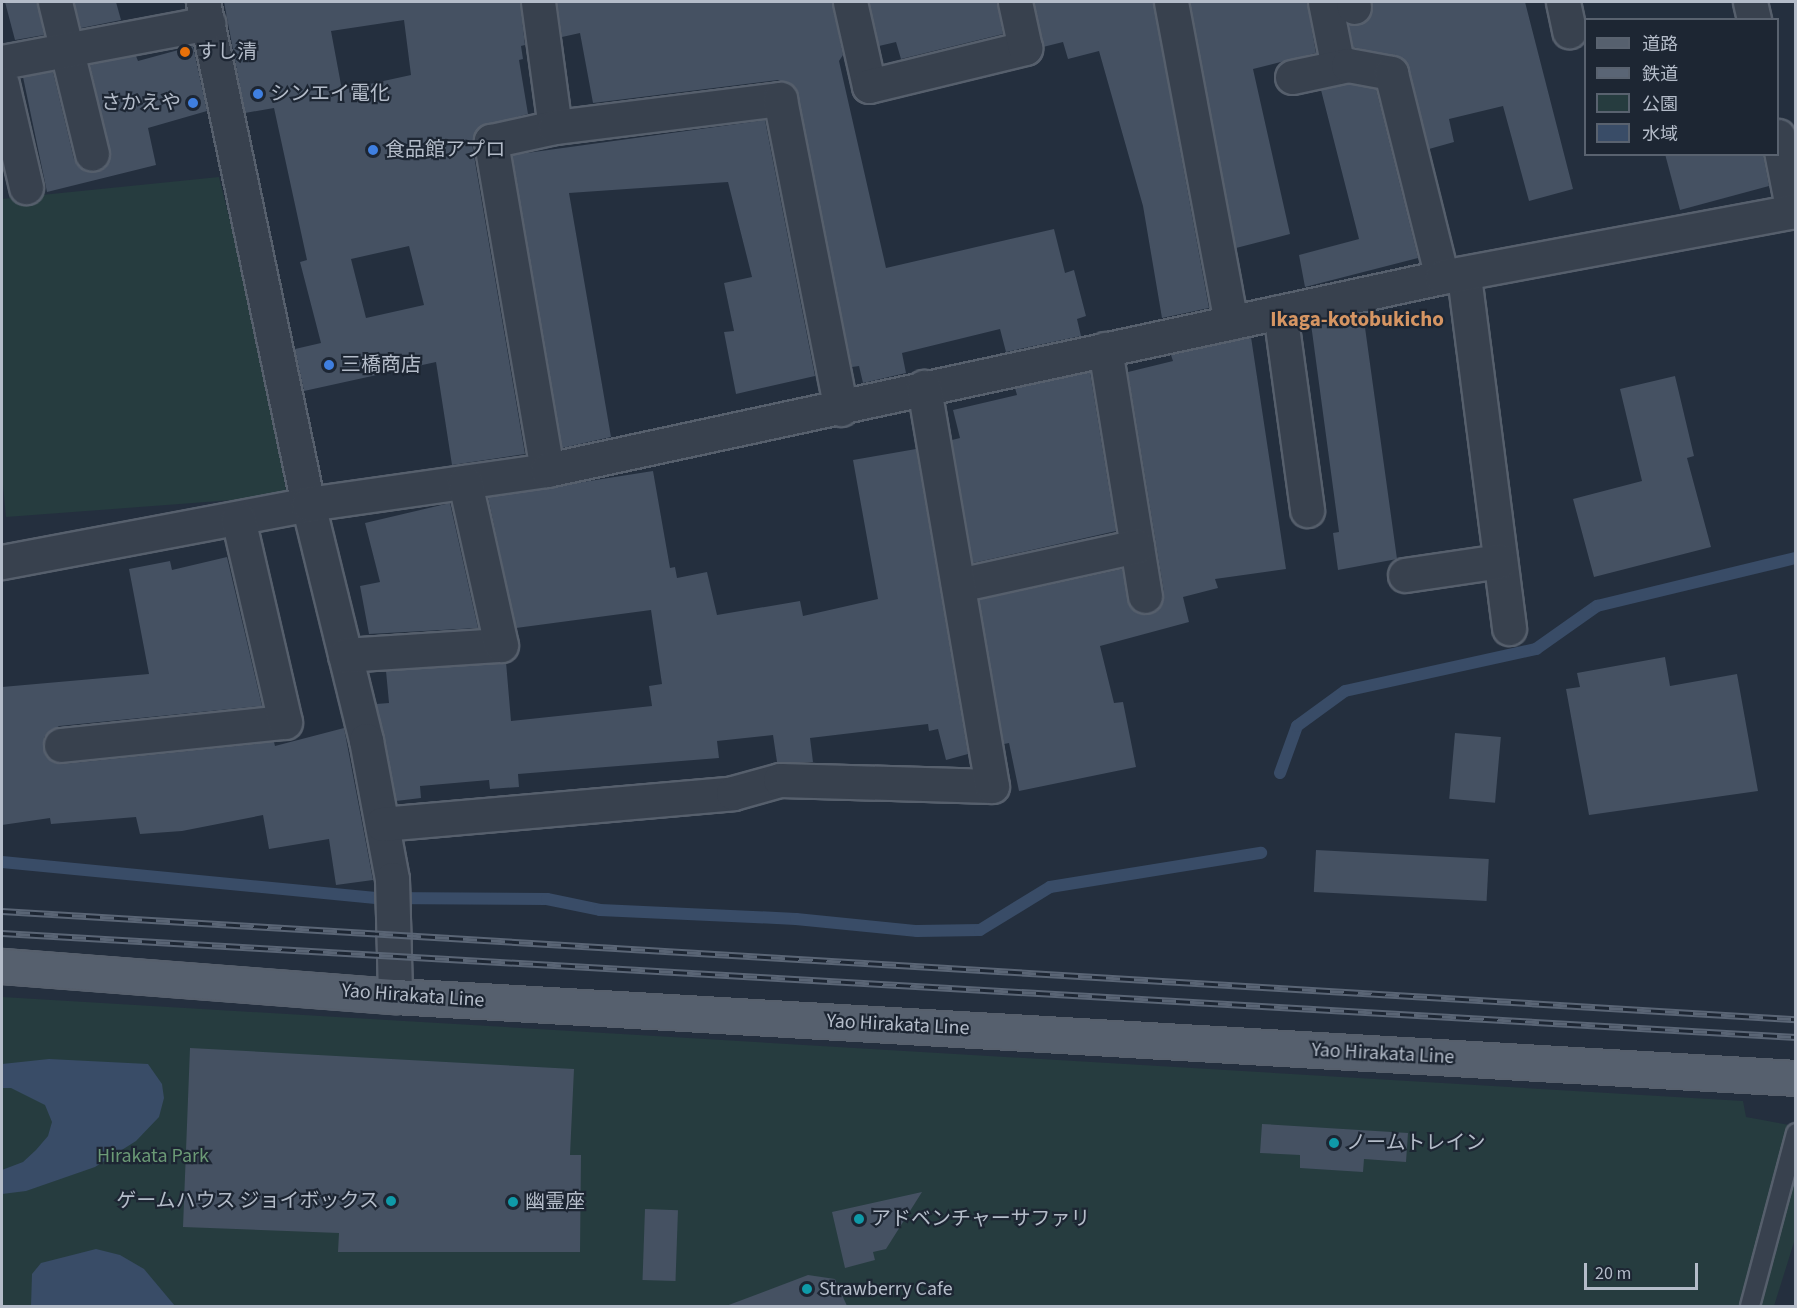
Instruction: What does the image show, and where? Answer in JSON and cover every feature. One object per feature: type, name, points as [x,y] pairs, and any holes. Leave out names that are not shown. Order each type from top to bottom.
[{"type":"main road","name":"Yao Hirakata Line","points":[[2,966],[395,996],[1796,1078]]},
{"type":"street","points":[[55,2],[92,154]]},
{"type":"street","points":[[538,2],[555,127]]},
{"type":"street","points":[[850,2],[869,86],[1025,48],[1015,2]]},
{"type":"street","points":[[1171,2],[1231,322]]},
{"type":"street","points":[[1750,2],[1754,18]]},
{"type":"street","points":[[1338,67],[1344,3]]},
{"type":"street","points":[[2,62],[66,50],[205,12],[308,504],[345,655],[382,824],[392,879],[395,996]]},
{"type":"street","points":[[1292,77],[1338,67],[1391,73],[1453,276],[1509,628]]},
{"type":"street","points":[[2,84],[26,187]]},
{"type":"street","points":[[547,470],[491,141],[555,127],[780,99],[841,409]]},
{"type":"street","points":[[2,562],[308,504],[547,470],[841,409],[924,387],[1231,322],[1453,276],[1794,211],[1779,141]]},
{"type":"street","points":[[1280,312],[1307,510]]},
{"type":"street","points":[[1105,349],[1145,596]]},
{"type":"street","points":[[382,824],[733,793],[780,780],[992,786],[924,387]]},
{"type":"street","points":[[345,655],[501,645],[465,482]]},
{"type":"street","points":[[61,745],[285,722],[238,518]]},
{"type":"street","points":[[958,585],[1137,546]]},
{"type":"street","points":[[1405,575],[1500,561]]},
{"type":"lane","points":[[1750,1306],[1796,1133]]},
{"type":"green space","points":[[219,177],[255,321],[287,496],[6,517],[2,475],[2,199]]},
{"type":"green space","name":"Hirakata Park","points":[[2,997],[1743,1101],[1746,1117],[1795,1126],[1795,1239],[1774,1306],[2,1306]]},
{"type":"water","points":[[49,1059],[148,1064],[162,1084],[164,1098],[159,1117],[136,1141],[95,1167],[26,1191],[2,1194],[2,1170],[23,1162],[36,1150],[48,1136],[52,1122],[45,1105],[11,1088],[2,1088],[2,1064]]},
{"type":"water","points":[[96,1249],[120,1255],[144,1269],[175,1306],[31,1306],[32,1274],[41,1263]]},
{"type":"building","points":[[5,2],[37,2],[44,35],[15,40]]},
{"type":"building","points":[[74,2],[116,2],[121,20],[81,28]]},
{"type":"building","points":[[224,2],[520,2],[525,45],[521,46],[523,59],[519,60],[528,114],[479,127],[472,144],[525,454],[452,465],[436,362],[304,391],[295,349],[321,343],[300,262],[307,260],[274,108],[245,113]],"holes":[[[404,20],[411,75],[342,90],[331,31]],[[409,246],[424,305],[366,318],[351,259]]]},
{"type":"building","points":[[557,2],[832,2],[843,55],[839,61],[886,268],[1054,229],[1065,273],[1074,270],[1086,316],[1077,319],[1081,336],[1006,352],[1000,329],[902,353],[906,373],[863,383],[859,366],[852,367],[795,87],[778,80],[593,103],[580,33],[562,37]]},
{"type":"building","points":[[869,2],[997,2],[1003,34],[901,59],[896,42],[879,46]]},
{"type":"building","points":[[1034,2],[1153,2],[1209,308],[1162,318],[1143,206],[1099,51],[1068,59],[1063,42],[1043,47]]},
{"type":"building","points":[[1190,2],[1307,2],[1316,53],[1253,69],[1290,234],[1236,248]]},
{"type":"building","points":[[1372,2],[1525,2],[1573,189],[1529,201],[1503,106],[1449,119],[1454,142],[1429,149],[1404,60],[1353,47],[1349,25],[1367,21]]},
{"type":"building","points":[[193,46],[207,111],[148,128],[156,165],[47,192],[23,77],[53,72],[74,159],[79,167],[96,172],[105,167],[110,150],[90,65],[136,56],[138,61]]},
{"type":"building","points":[[1348,84],[1376,89],[1418,258],[1305,287],[1299,255],[1359,239],[1321,90]]},
{"type":"building","points":[[765,120],[815,376],[736,394],[724,332],[734,331],[724,283],[752,277],[728,182],[569,193],[611,437],[562,448],[512,155]]},
{"type":"building","points":[[1666,156],[1763,156],[1769,186],[1680,210]]},
{"type":"building","points":[[1363,313],[1397,559],[1338,570],[1333,533],[1339,532],[1311,324]]},
{"type":"building","points":[[1251,337],[1286,569],[1215,579],[1218,588],[1183,597],[1189,622],[1100,646],[1114,703],[1123,702],[1136,767],[1019,791],[1009,743],[1004,744],[979,600],[1122,569],[1131,608],[1147,615],[1157,610],[1164,593],[1128,372],[1173,361],[1171,355]]},
{"type":"building","points":[[1090,372],[1116,531],[973,563],[952,440],[960,438],[953,410],[1017,395],[1015,388]]},
{"type":"building","points":[[1675,376],[1694,456],[1687,458],[1711,547],[1594,577],[1573,499],[1642,481],[1620,389]]},
{"type":"building","points":[[916,449],[968,754],[946,760],[938,729],[929,731],[928,724],[810,738],[813,762],[777,762],[773,735],[717,741],[719,758],[518,774],[519,787],[490,789],[489,780],[420,786],[421,798],[396,801],[376,704],[389,703],[386,671],[506,662],[511,721],[652,706],[649,686],[662,684],[651,610],[516,628],[488,497],[653,471],[670,568],[675,567],[677,578],[707,572],[717,615],[800,601],[803,616],[878,599],[853,460]]},
{"type":"building","points":[[450,503],[478,628],[369,634],[360,586],[380,582],[365,523]]},
{"type":"building","points":[[227,557],[262,706],[59,726],[44,737],[46,755],[63,764],[274,742],[275,746],[344,728],[373,880],[336,885],[329,839],[269,849],[263,815],[182,831],[140,834],[136,817],[51,824],[50,818],[2,825],[2,687],[149,674],[129,569],[170,561],[172,570]]},
{"type":"building","points":[[1665,657],[1670,686],[1737,674],[1758,791],[1589,815],[1566,689],[1580,687],[1577,673]]},
{"type":"building","points":[[1455,733],[1501,737],[1495,803],[1449,799]]},
{"type":"building","points":[[1316,850],[1489,859],[1487,901],[1314,892]]},
{"type":"building","points":[[190,1048],[574,1069],[570,1155],[581,1155],[580,1252],[338,1252],[339,1233],[183,1227]]},
{"type":"building","name":"ノームトレイン","points":[[1262,1124],[1408,1133],[1406,1162],[1364,1159],[1363,1172],[1300,1168],[1300,1155],[1260,1153]]},
{"type":"building","points":[[922,1192],[886,1249],[873,1252],[875,1260],[845,1268],[832,1212]]},
{"type":"building","points":[[645,1209],[678,1210],[676,1281],[643,1280]]},
{"type":"building","name":"Strawberry Cafe","points":[[808,1275],[835,1279],[847,1306],[726,1306]]},
{"type":"waterway","points":[[1280,773],[1297,726],[1345,691],[1536,649],[1597,606],[1796,558]]},
{"type":"waterway","points":[[2,862],[378,898],[547,899],[600,910],[796,919],[917,931],[980,930],[1050,887],[1261,853]]},
{"type":"railway","points":[[2,911],[1796,1019]]},
{"type":"railway","points":[[2,933],[1796,1037]]},
{"type":"place","name":"すし清","points":[[185,52]]},
{"type":"place","name":"シンエイ電化","points":[[258,94]]},
{"type":"place","name":"さかえや","points":[[193,103]]},
{"type":"place","name":"食品館アプロ","points":[[373,150]]},
{"type":"place","name":"三橋商店","points":[[329,365]]},
{"type":"place","name":"ノームトレイン","points":[[1334,1143]]},
{"type":"place","name":"ゲームハウス ジョイボックス","points":[[391,1201]]},
{"type":"place","name":"幽霊座","points":[[513,1202]]},
{"type":"place","name":"アドベンチャーサファリ","points":[[859,1219]]},
{"type":"place","name":"Strawberry Cafe","points":[[807,1289]]},
{"type":"district","name":"Ikaga-kotobukicho","points":[[1357,319]]}]
